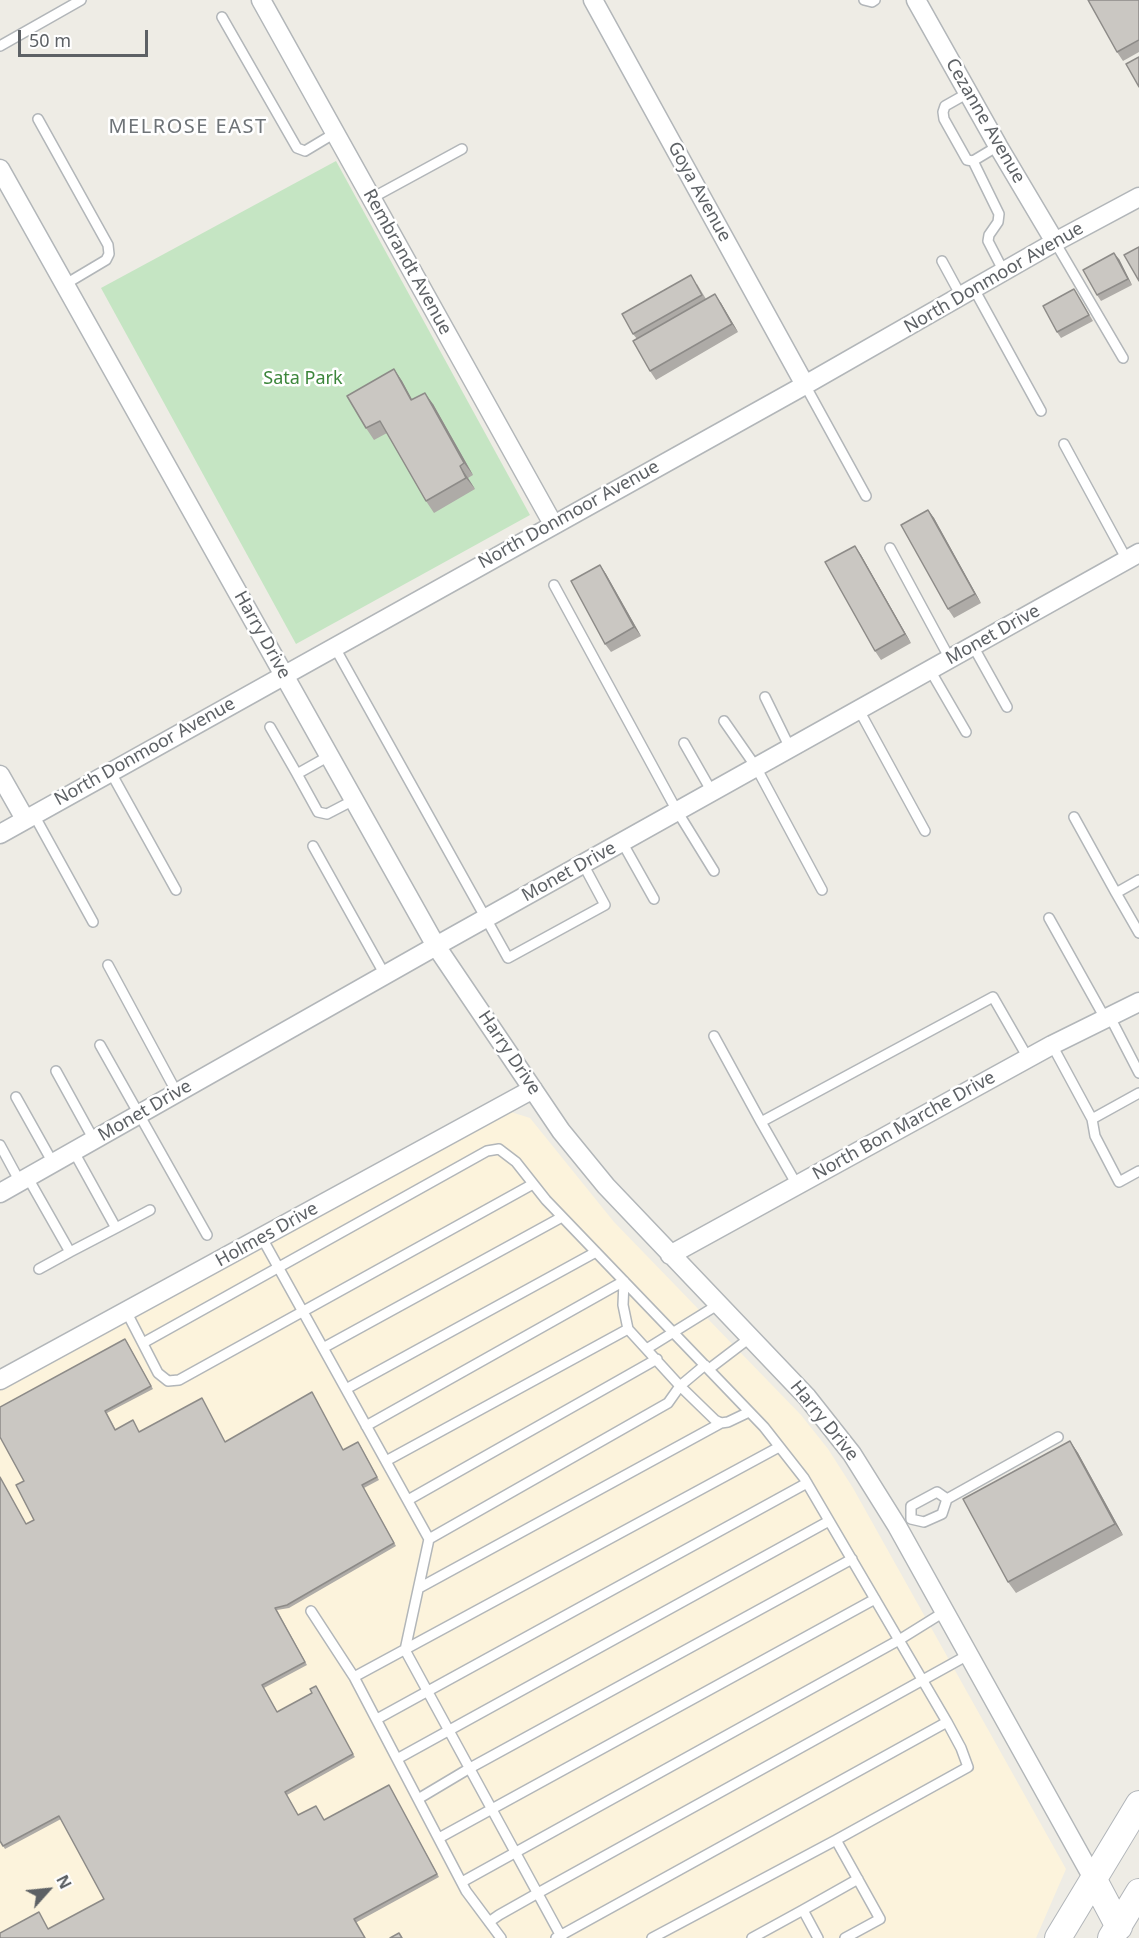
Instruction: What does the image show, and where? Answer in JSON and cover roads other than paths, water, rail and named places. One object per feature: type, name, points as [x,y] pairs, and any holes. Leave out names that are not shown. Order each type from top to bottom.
[{"type":"main road","points":[[1058,1938],[1139,1804]]},
{"type":"main road","points":[[1094,1881],[1118,1934]]},
{"type":"main road","points":[[1118,1934],[1139,1892]]},
{"type":"street","name":"Rembrandt Avenue","points":[[261,0],[553,524]]},
{"type":"street","name":"Goya Avenue","points":[[593,0],[805,385]]},
{"type":"street","name":"Cezanne Avenue","points":[[916,0],[1055,242]]},
{"type":"street","name":"Harry Drive","points":[[0,170],[436,946],[561,1131],[606,1186],[751,1337],[834,1429],[870,1481],[904,1522],[944,1612],[1094,1881]]},
{"type":"street","name":"North Donmoor Avenue","points":[[0,834],[1139,197]]},
{"type":"street","name":"Monet Drive","points":[[0,1193],[485,918],[1133,556]]},
{"type":"street","points":[[0,775],[29,817]]},
{"type":"street","name":"North Bon Marche Drive","points":[[670,1255],[1052,1045],[1139,1002]]},
{"type":"street","name":"Holmes Drive","points":[[0,1380],[533,1089]]},
{"type":"lane","points":[[0,46],[81,0]]},
{"type":"lane","points":[[864,0],[872,2],[875,0]]},
{"type":"lane","points":[[222,17],[297,148],[305,151],[335,133]]},
{"type":"lane","points":[[968,93],[945,106],[944,119],[968,160],[973,161],[999,214],[998,222],[989,235],[988,241],[1004,272]]},
{"type":"lane","points":[[38,119],[108,245],[109,254],[106,260],[64,285]]},
{"type":"lane","points":[[973,161],[998,146]]},
{"type":"lane","points":[[372,198],[462,149]]},
{"type":"lane","points":[[1055,242],[1123,358]]},
{"type":"lane","points":[[942,261],[968,293],[1041,411]]},
{"type":"lane","points":[[805,385],[866,496]]},
{"type":"lane","points":[[1064,444],[1133,556]]},
{"type":"lane","points":[[890,548],[950,659]]},
{"type":"lane","points":[[554,585],[677,811],[714,871]]},
{"type":"lane","points":[[334,646],[508,958],[605,905],[583,864]]},
{"type":"lane","points":[[973,646],[1007,707]]},
{"type":"lane","points":[[930,670],[966,732]]},
{"type":"lane","points":[[765,697],[790,748]]},
{"type":"lane","points":[[859,710],[925,831]]},
{"type":"lane","points":[[724,721],[756,767],[822,890]]},
{"type":"lane","points":[[270,727],[318,812],[327,814],[354,800]]},
{"type":"lane","points":[[684,743],[712,792]]},
{"type":"lane","points":[[297,774],[330,756]]},
{"type":"lane","points":[[110,771],[176,890]]},
{"type":"lane","points":[[29,817],[93,922]]},
{"type":"lane","points":[[1074,817],[1139,933]]},
{"type":"lane","points":[[622,842],[654,899]]},
{"type":"lane","points":[[312,846],[385,975]]},
{"type":"lane","points":[[1116,893],[1139,880]]},
{"type":"lane","points":[[1049,918],[1139,1073]]},
{"type":"lane","points":[[108,965],[177,1093]]},
{"type":"lane","points":[[761,1122],[993,997],[1028,1058]]},
{"type":"lane","points":[[714,1035],[797,1185]]},
{"type":"lane","points":[[100,1045],[207,1235]]},
{"type":"lane","points":[[1052,1045],[1092,1119],[1095,1136],[1119,1182],[1139,1171]]},
{"type":"lane","points":[[56,1071],[94,1140]]},
{"type":"lane","points":[[1092,1119],[1139,1093]]},
{"type":"lane","points":[[16,1097],[53,1163]]},
{"type":"lane","points":[[0,1145],[70,1252]]},
{"type":"lane","points":[[143,1343],[487,1151],[499,1149],[516,1162],[562,1217],[707,1367],[779,1447],[807,1483],[852,1559],[947,1722],[968,1767],[652,1938]]},
{"type":"lane","points":[[74,1152],[116,1228]]},
{"type":"lane","points":[[126,1311],[158,1373],[168,1381],[179,1380],[533,1184]]},
{"type":"lane","points":[[39,1269],[150,1210]]},
{"type":"lane","points":[[323,1348],[562,1217]]},
{"type":"lane","points":[[262,1238],[429,1539],[405,1650],[560,1937],[947,1722]]},
{"type":"lane","points":[[346,1389],[596,1252]]},
{"type":"lane","points":[[624,1281],[623,1305],[628,1329],[648,1348],[680,1386],[721,1423]]},
{"type":"lane","points":[[366,1425],[624,1281]]},
{"type":"lane","points":[[648,1348],[719,1304]]},
{"type":"lane","points":[[386,1461],[628,1329]]},
{"type":"lane","points":[[429,1539],[668,1403],[680,1386],[751,1337]]},
{"type":"lane","points":[[408,1500],[657,1359]]},
{"type":"lane","points":[[419,1588],[721,1423],[749,1412]]},
{"type":"lane","points":[[948,1499],[937,1492],[911,1506],[904,1522],[924,1522],[942,1514],[948,1499],[1058,1437]]},
{"type":"lane","points":[[354,1677],[779,1447]]},
{"type":"lane","points":[[377,1719],[807,1483]]},
{"type":"lane","points":[[397,1759],[829,1521]]},
{"type":"lane","points":[[418,1799],[470,1768],[852,1559]]},
{"type":"lane","points":[[439,1838],[875,1599]]},
{"type":"lane","points":[[311,1611],[354,1677],[462,1882],[501,1938]]},
{"type":"lane","points":[[462,1882],[899,1640],[944,1612]]},
{"type":"lane","points":[[489,1922],[968,1656]]},
{"type":"lane","points":[[836,1840],[880,1919],[845,1938]]},
{"type":"lane","points":[[752,1938],[858,1879]]},
{"type":"lane","points":[[803,1910],[818,1938]]},
{"type":"district","name":"MELROSE EAST","points":[[188,127]]},
{"type":"park label","name":"Sata Park","points":[[303,379]]}]
